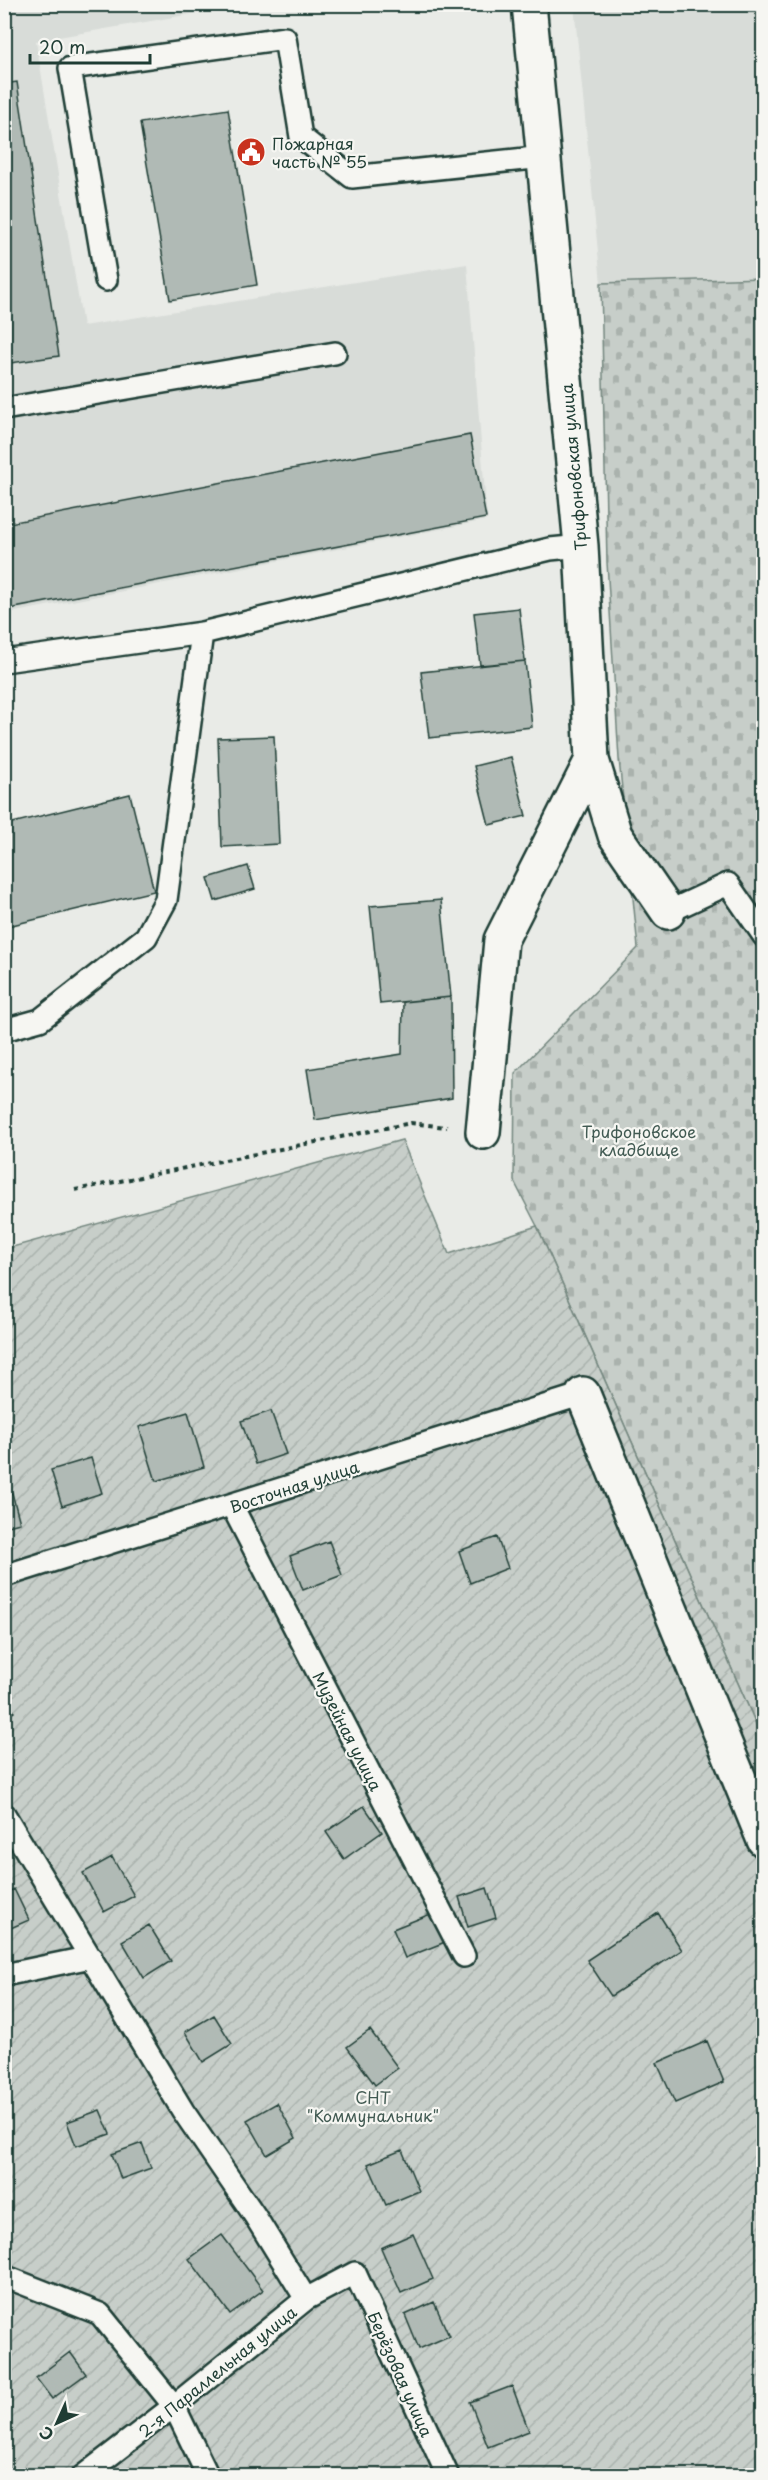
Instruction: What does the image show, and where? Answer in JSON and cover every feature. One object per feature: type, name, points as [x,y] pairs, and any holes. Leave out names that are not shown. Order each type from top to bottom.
[{"type":"street","name":"Трифоновская улица","points":[[529,4],[581,546],[592,760],[615,835],[668,912]]},
{"type":"street","points":[[483,1132],[501,940],[592,760]]},
{"type":"street","points":[[583,1394],[764,1840]]},
{"type":"lane","points":[[106,280],[70,68],[285,38],[301,137],[352,177],[544,157]]},
{"type":"lane","points":[[4,409],[335,353]]},
{"type":"lane","points":[[4,661],[202,633],[550,549],[581,546]]},
{"type":"lane","points":[[4,1030],[40,1020],[146,937],[166,900],[202,633]]},
{"type":"lane","points":[[668,912],[728,884],[764,936]]},
{"type":"lane","name":"Восточная улица","points":[[4,1576],[583,1394]]},
{"type":"lane","name":"Музейная улица","points":[[232,1506],[464,1956]]},
{"type":"lane","points":[[4,1814],[183,2111],[255,2216],[306,2299]]},
{"type":"lane","points":[[4,1975],[92,1957]]},
{"type":"lane","name":"2-я Параллельная улица","points":[[82,2475],[174,2406],[306,2299],[355,2273]]},
{"type":"lane","name":"Берёзовая улица","points":[[355,2273],[448,2475]]},
{"type":"lane","points":[[9,2278],[99,2314],[174,2406],[208,2475]]},
{"type":"path","points":[[75,1190],[411,1123],[483,1132]]},
{"type":"shaded area","points":[[5,5],[243,5],[36,41],[83,326],[467,264],[487,520],[5,614]]},
{"type":"shaded area","points":[[574,5],[763,5],[763,278],[601,283]]},
{"type":"green space","name":"Трифоновское кладбище","points":[[763,278],[763,1740],[537,1226],[514,1181],[515,1073],[638,948],[619,759],[607,562],[601,283]]},
{"type":"green space","name":"СНТ \"Коммунальник\"","points":[[402,1140],[449,1254],[537,1226],[763,1740],[763,2475],[5,2476],[5,1249]]},
{"type":"building","points":[[17,82],[59,356],[4,364],[4,84]]},
{"type":"building","points":[[228,109],[257,285],[170,300],[140,123]]},
{"type":"building","points":[[470,435],[486,518],[4,610],[4,524]]},
{"type":"building","points":[[519,608],[525,661],[480,665],[474,613]]},
{"type":"building","points":[[525,661],[532,727],[429,738],[421,672]]},
{"type":"building","points":[[274,736],[279,844],[222,847],[218,738]]},
{"type":"building","points":[[511,757],[526,816],[489,825],[474,766]]},
{"type":"building","points":[[130,794],[154,891],[4,927],[4,825]]},
{"type":"building","points":[[248,866],[255,889],[215,901],[208,878]]},
{"type":"building","points":[[441,900],[451,997],[380,1004],[370,906]]},
{"type":"building","points":[[451,997],[452,1098],[315,1120],[307,1069],[402,1054],[403,1002]]},
{"type":"building","points":[[271,1411],[286,1454],[256,1464],[241,1421]]},
{"type":"building","points":[[188,1412],[204,1467],[156,1481],[139,1427]]},
{"type":"building","points":[[91,1458],[102,1493],[62,1506],[51,1470]]},
{"type":"building","points":[[12,1493],[20,1523],[4,1527],[4,1495]]},
{"type":"building","points":[[497,1537],[508,1568],[470,1583],[459,1551]]},
{"type":"building","points":[[329,1541],[342,1575],[303,1590],[290,1556]]},
{"type":"building","points":[[4,1697],[14,1712],[4,1718]]},
{"type":"building","points":[[364,1806],[382,1832],[344,1859],[326,1832]]},
{"type":"building","points":[[112,1857],[134,1896],[104,1912],[83,1873]]},
{"type":"building","points":[[487,1888],[496,1918],[468,1927],[459,1897]]},
{"type":"building","points":[[14,1889],[29,1920],[4,1931],[4,1894]]},
{"type":"building","points":[[433,1913],[445,1942],[405,1958],[393,1929]]},
{"type":"building","points":[[658,1913],[682,1950],[611,1996],[587,1960]]},
{"type":"building","points":[[149,1925],[171,1961],[144,1978],[122,1941]]},
{"type":"building","points":[[214,2015],[232,2044],[203,2062],[185,2032]]},
{"type":"building","points":[[370,2030],[398,2068],[375,2085],[347,2047]]},
{"type":"building","points":[[707,2041],[724,2082],[675,2103],[657,2063]]},
{"type":"building","points":[[277,2103],[296,2138],[267,2155],[247,2120]]},
{"type":"building","points":[[100,2110],[110,2134],[76,2146],[67,2122]]},
{"type":"building","points":[[142,2143],[151,2168],[121,2179],[112,2154]]},
{"type":"building","points":[[402,2150],[419,2191],[386,2205],[368,2164]]},
{"type":"building","points":[[413,2234],[433,2279],[401,2293],[381,2248]]},
{"type":"building","points":[[222,2235],[263,2290],[230,2314],[189,2259]]},
{"type":"building","points":[[434,2302],[449,2336],[419,2349],[405,2315]]},
{"type":"building","points":[[70,2352],[86,2374],[52,2399],[36,2378]]},
{"type":"building","points":[[512,2386],[529,2431],[488,2447],[470,2402]]},
{"type":"place","name":"Пожарная часть № 55","points":[[251,152]]}]
